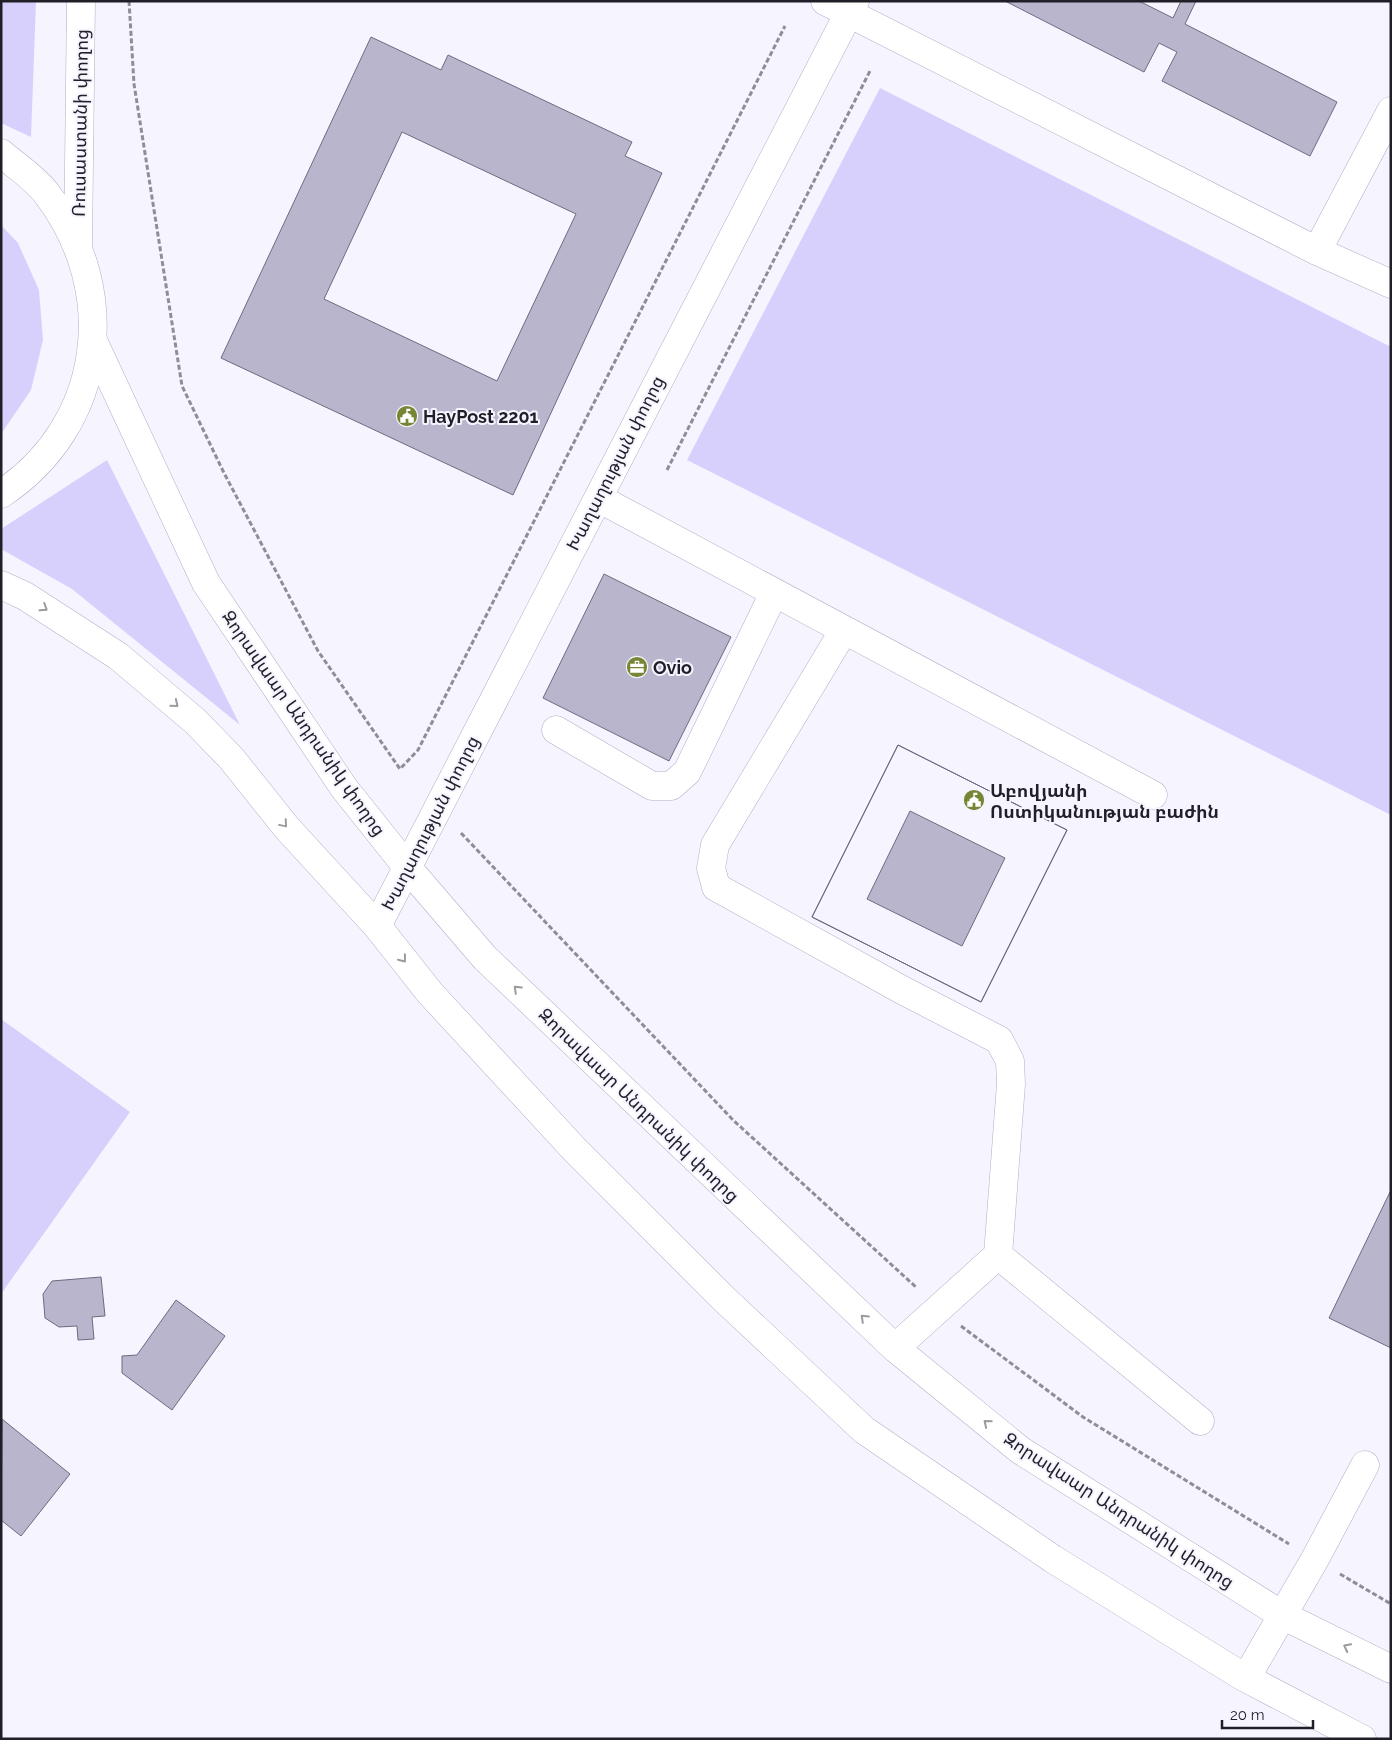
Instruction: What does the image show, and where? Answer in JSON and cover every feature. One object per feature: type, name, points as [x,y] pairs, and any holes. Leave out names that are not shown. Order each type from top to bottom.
[{"type":"street","name":"Ռուսաստանի փողոց","points":[[78,245],[81,1]]},
{"type":"street","points":[[843,5],[1317,251],[1391,284]]},
{"type":"street","name":"Խաղաղության փողոց","points":[[377,926],[598,498],[843,5]]},
{"type":"street","points":[[1317,251],[1391,111]]},
{"type":"street","points":[[1,153],[46,193],[78,245],[92,293],[94,343],[82,394],[58,440],[24,479],[1,494]]},
{"type":"street","name":"Զորավաար Անդրանիկ փողոց","points":[[94,343],[206,583],[344,788],[407,867],[485,958],[895,1348],[1020,1450],[1282,1615],[1391,1669]]},
{"type":"street","points":[[598,498],[1153,795]]},
{"type":"street","points":[[1,585],[25,596],[118,656],[195,721],[231,758],[287,828],[377,926],[430,993],[575,1150],[723,1298],[864,1430],[1053,1559],[1246,1678],[1362,1739]]},
{"type":"street","points":[[556,730],[652,786],[671,786],[687,772],[774,593]]},
{"type":"street","points":[[844,630],[715,845],[711,868],[716,887],[904,991],[999,1040],[1010,1061],[1011,1084],[998,1255],[895,1348]]},
{"type":"street","points":[[998,1255],[1200,1421]]},
{"type":"street","points":[[1246,1678],[1315,1559],[1365,1465]]},
{"type":"path","points":[[129,1],[134,84],[182,386],[224,473],[318,651],[400,769],[418,750],[785,26]]},
{"type":"path","points":[[667,470],[871,69]]},
{"type":"path","points":[[461,833],[734,1120],[938,1309],[1083,1417],[1391,1604]]},
{"type":"shaded area","points":[[1,1],[36,1],[31,137],[1,123]]},
{"type":"shaded area","points":[[880,88],[1391,347],[1391,815],[687,460]]},
{"type":"shaded area","points":[[1,225],[18,243],[39,290],[43,340],[31,390],[1,434]]},
{"type":"shaded area","points":[[107,460],[240,725],[72,589],[1,549],[1,529]]},
{"type":"shaded area","points":[[1,1019],[130,1112],[1,1294]]},
{"type":"building","points":[[1005,1],[1139,1],[1173,18],[1181,1],[1196,1],[1185,24],[1337,102],[1310,156],[1162,81],[1177,52],[1159,43],[1144,72]]},
{"type":"building","points":[[371,37],[441,70],[448,55],[632,142],[625,156],[662,173],[513,495],[221,358]],"holes":[[[402,132],[576,214],[497,381],[324,299]]]},
{"type":"building","name":"Ovio","points":[[604,574],[731,637],[669,761],[543,698]]},
{"type":"building","points":[[898,745],[1067,830],[981,1002],[812,917]],"holes":[[[910,811],[1005,858],[962,946],[867,899]]]},
{"type":"building","points":[[898,745],[1067,830],[981,1002],[812,917]]},
{"type":"building","points":[[1391,1190],[1391,1348],[1329,1318]]},
{"type":"building","points":[[101,1277],[105,1316],[92,1317],[94,1339],[78,1340],[77,1326],[59,1327],[45,1318],[43,1294],[52,1281]]},
{"type":"building","points":[[176,1300],[225,1336],[172,1410],[122,1373],[122,1356],[137,1355]]},
{"type":"building","points":[[2,1419],[70,1474],[21,1536],[1,1520]]},
{"type":"place","name":"HayPost 2201","points":[[407,416]]},
{"type":"place","name":"Ovio","points":[[637,667]]},
{"type":"place","name":"Աբովյանի Ոստիկանության բաժին","points":[[974,800]]}]
